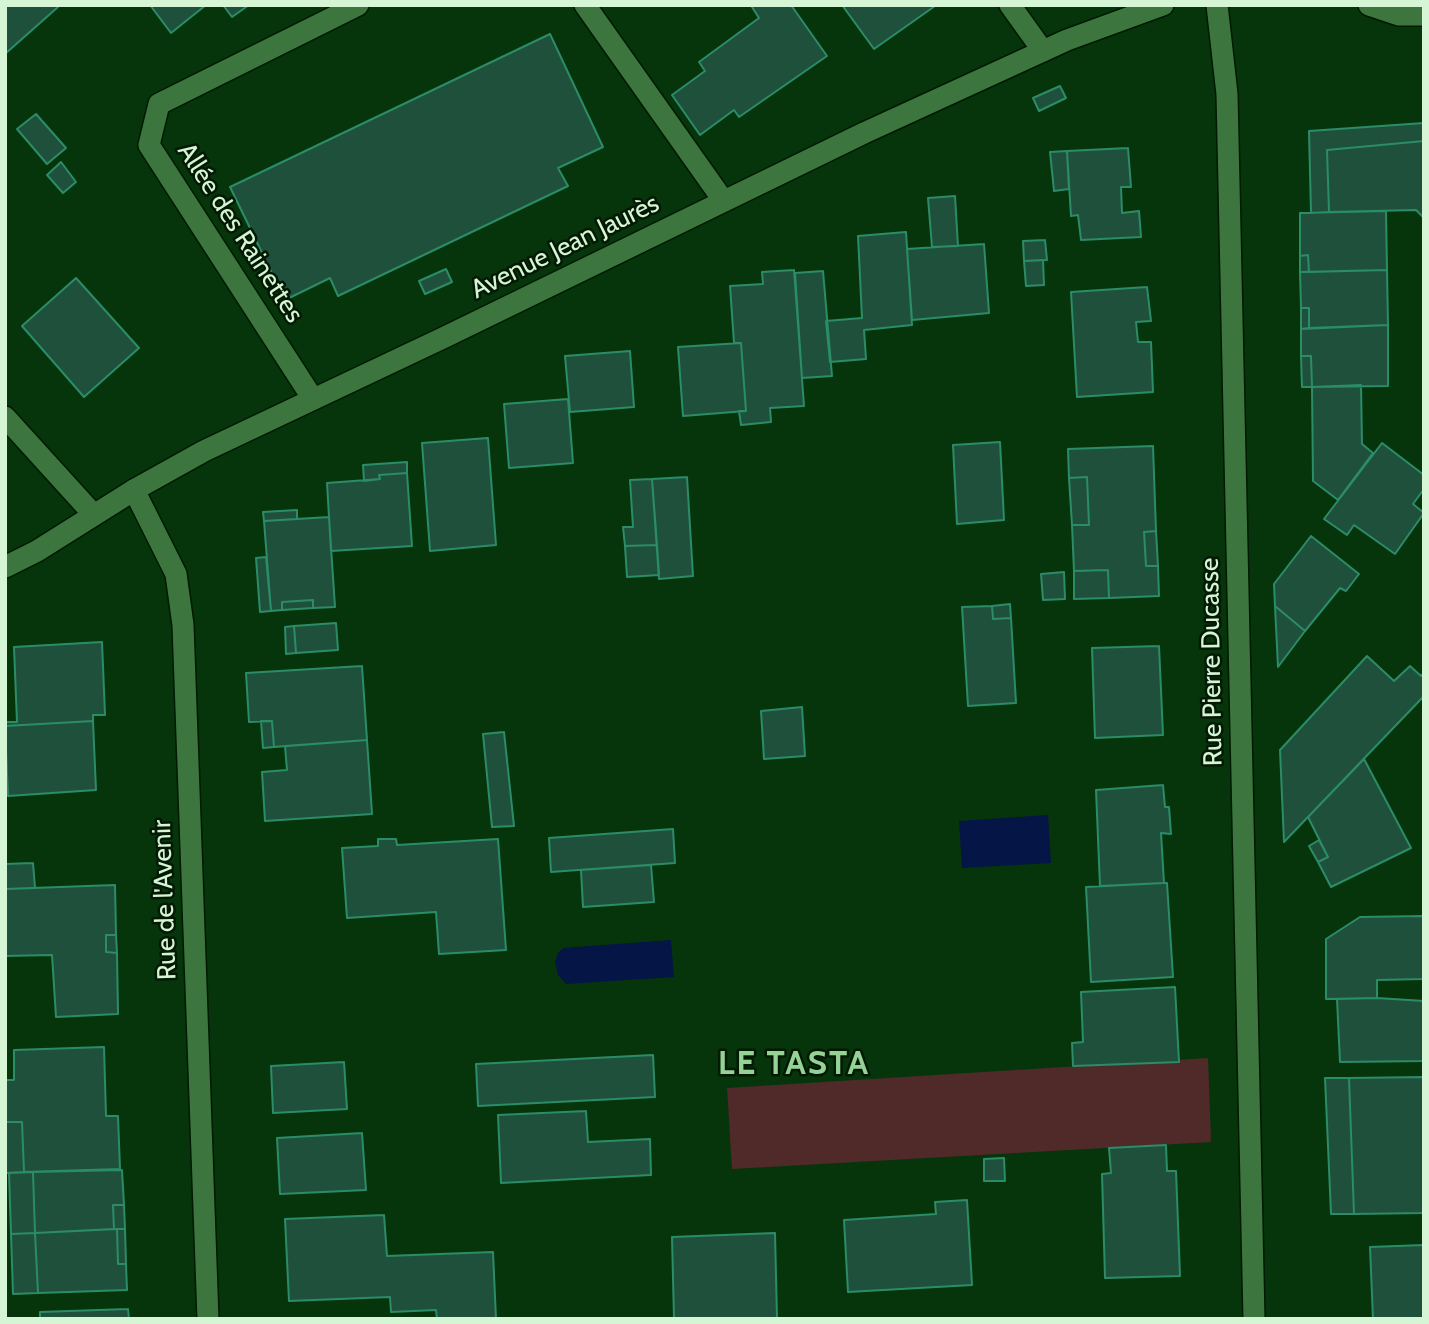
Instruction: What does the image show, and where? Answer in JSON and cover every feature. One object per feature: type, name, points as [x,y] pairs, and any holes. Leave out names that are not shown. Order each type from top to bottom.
[{"type":"street","name":"Allée des Rainettes","points":[[313,399],[149,145],[159,104],[358,5]]},
{"type":"street","points":[[585,5],[723,200]]},
{"type":"street","points":[[1010,5],[1043,51]]},
{"type":"street","name":"Avenue Jean Jaurès","points":[[5,567],[37,551],[134,490],[204,451],[864,133],[1067,40],[1163,5]]},
{"type":"street","name":"Rue Pierre Ducasse","points":[[1217,5],[1227,94],[1254,1319]]},
{"type":"street","points":[[1369,5],[1399,15],[1424,15]]},
{"type":"street","points":[[5,417],[94,515]]},
{"type":"street","name":"Rue de l'Avenir","points":[[134,490],[176,574],[183,625],[208,1319]]},
{"type":"shaded area","points":[[1048,815],[1051,863],[962,868],[959,821]]},
{"type":"shaded area","points":[[671,940],[674,977],[566,984],[558,975],[555,962],[563,948]]},
{"type":"shaded area","points":[[1208,1058],[1211,1142],[732,1169],[727,1088]]},
{"type":"building","points":[[5,5],[56,5],[58,7],[5,54]]},
{"type":"building","points":[[150,5],[206,5],[171,33]]},
{"type":"building","points":[[223,5],[249,5],[232,17]]},
{"type":"building","points":[[791,5],[827,56],[739,117],[734,110],[700,135],[672,95],[705,71],[699,62],[759,18],[752,7]]},
{"type":"building","points":[[842,5],[934,5],[935,6],[874,49]]},
{"type":"building","points":[[550,34],[603,147],[558,168],[568,186],[338,296],[330,278],[285,300],[230,187]]},
{"type":"building","points":[[1060,86],[1066,98],[1039,111],[1033,98]]},
{"type":"building","points":[[36,114],[66,148],[47,164],[17,129]]},
{"type":"building","points":[[1424,123],[1424,141],[1327,150],[1329,212],[1311,213],[1309,131]]},
{"type":"building","points":[[1424,141],[1424,218],[1416,210],[1329,212],[1327,150]]},
{"type":"building","points":[[1128,148],[1131,187],[1121,187],[1122,213],[1139,211],[1141,237],[1081,240],[1078,215],[1071,216],[1067,151]]},
{"type":"building","points":[[1067,151],[1069,189],[1054,191],[1050,152]]},
{"type":"building","points":[[61,162],[76,182],[63,193],[47,175]]},
{"type":"building","points":[[955,196],[958,246],[932,247],[928,198]]},
{"type":"building","points":[[1386,211],[1387,270],[1309,272],[1308,255],[1300,256],[1300,213]]},
{"type":"building","points":[[906,232],[912,325],[864,330],[866,359],[830,362],[826,321],[862,318],[858,236]]},
{"type":"building","points":[[1045,240],[1047,260],[1024,261],[1023,241]]},
{"type":"building","points":[[984,244],[989,313],[912,320],[907,249]]},
{"type":"building","points":[[1308,255],[1309,272],[1300,272],[1300,256]]},
{"type":"building","points":[[1043,260],[1044,285],[1026,286],[1024,261]]},
{"type":"building","points":[[446,269],[452,282],[425,294],[419,281]]},
{"type":"building","points":[[794,270],[804,406],[770,408],[771,422],[741,425],[739,411],[746,411],[741,343],[734,343],[730,286],[763,284],[762,272]]},
{"type":"building","points":[[1387,270],[1388,325],[1309,328],[1309,308],[1301,308],[1300,272]]},
{"type":"building","points":[[823,271],[832,376],[802,378],[795,273]]},
{"type":"building","points":[[76,278],[139,348],[84,397],[22,326]]},
{"type":"building","points":[[1147,287],[1151,321],[1136,322],[1138,342],[1151,342],[1153,392],[1077,397],[1071,292]]},
{"type":"building","points":[[1301,308],[1309,308],[1309,328],[1301,329]]},
{"type":"building","points":[[1388,325],[1388,386],[1312,387],[1311,356],[1301,356],[1301,329]]},
{"type":"building","points":[[741,343],[746,411],[683,416],[678,347]]},
{"type":"building","points":[[630,351],[634,407],[570,412],[565,356]]},
{"type":"building","points":[[1301,356],[1311,356],[1312,387],[1302,387]]},
{"type":"building","points":[[1361,385],[1362,444],[1373,453],[1338,500],[1313,481],[1312,387]]},
{"type":"building","points":[[568,399],[573,463],[509,468],[504,404]]},
{"type":"building","points":[[488,438],[496,545],[430,551],[422,443]]},
{"type":"building","points":[[1000,442],[1004,520],[957,524],[953,445]]},
{"type":"building","points":[[1382,443],[1424,475],[1424,489],[1413,504],[1424,513],[1395,554],[1354,525],[1347,535],[1324,519]]},
{"type":"building","points":[[1153,446],[1156,531],[1144,532],[1146,566],[1158,566],[1159,596],[1109,598],[1108,570],[1074,571],[1072,525],[1089,525],[1087,477],[1069,478],[1068,449]]},
{"type":"building","points":[[407,462],[407,473],[379,475],[380,479],[364,481],[363,465]]},
{"type":"building","points":[[407,473],[412,546],[331,551],[327,483],[380,479],[379,475]]},
{"type":"building","points":[[687,477],[693,576],[659,579],[652,479]]},
{"type":"building","points":[[1087,477],[1089,525],[1072,525],[1069,478]]},
{"type":"building","points":[[652,479],[657,545],[625,546],[623,527],[633,527],[630,480]]},
{"type":"building","points":[[297,510],[297,519],[264,521],[263,512]]},
{"type":"building","points":[[329,517],[335,607],[313,608],[313,600],[282,602],[282,610],[271,611],[264,521]]},
{"type":"building","points":[[1156,531],[1158,566],[1146,566],[1144,532]]},
{"type":"building","points":[[1311,536],[1359,574],[1346,591],[1340,588],[1305,631],[1275,606],[1274,584]]},
{"type":"building","points":[[657,545],[659,575],[627,577],[625,546]]},
{"type":"building","points":[[266,557],[271,611],[260,612],[256,558]]},
{"type":"building","points":[[1108,570],[1109,598],[1074,599],[1074,571]]},
{"type":"building","points":[[1064,572],[1065,599],[1043,600],[1041,574]]},
{"type":"building","points":[[313,600],[313,608],[282,610],[282,602]]},
{"type":"building","points":[[1010,604],[1011,618],[993,619],[992,606]]},
{"type":"building","points":[[992,606],[993,619],[1011,618],[1016,703],[968,706],[962,607]]},
{"type":"building","points":[[1275,606],[1305,631],[1278,667]]},
{"type":"building","points":[[336,623],[338,650],[296,653],[294,626]]},
{"type":"building","points":[[294,626],[296,653],[286,654],[285,627]]},
{"type":"building","points":[[102,642],[105,715],[93,715],[93,721],[5,726],[5,722],[17,722],[14,647]]},
{"type":"building","points":[[1159,646],[1163,735],[1095,738],[1092,648]]},
{"type":"building","points":[[1367,656],[1394,681],[1410,666],[1421,676],[1424,673],[1424,696],[1284,842],[1280,750]]},
{"type":"building","points":[[362,666],[367,740],[274,747],[272,721],[249,722],[246,673]]},
{"type":"building","points":[[802,707],[805,756],[764,759],[761,711]]},
{"type":"building","points":[[93,721],[96,790],[8,796],[5,726]]},
{"type":"building","points":[[261,721],[272,721],[274,747],[263,748]]},
{"type":"building","points":[[504,732],[514,826],[492,827],[483,734]]},
{"type":"building","points":[[367,740],[372,814],[265,821],[262,772],[287,770],[285,746]]},
{"type":"building","points":[[1364,759],[1411,848],[1331,887],[1318,862],[1328,857],[1308,817]]},
{"type":"building","points":[[1163,785],[1165,807],[1169,807],[1171,834],[1161,833],[1164,883],[1100,886],[1096,790]]},
{"type":"building","points":[[673,829],[675,863],[551,872],[549,838]]},
{"type":"building","points":[[378,839],[396,839],[397,845],[498,839],[506,950],[439,954],[436,912],[347,918],[342,848],[378,846]]},
{"type":"building","points":[[1319,840],[1328,857],[1318,862],[1309,846]]},
{"type":"building","points":[[33,863],[35,888],[5,889],[5,864]]},
{"type":"building","points":[[651,865],[654,902],[583,907],[581,870]]},
{"type":"building","points":[[1167,883],[1173,977],[1091,982],[1086,887]]},
{"type":"building","points":[[115,885],[116,935],[106,935],[106,952],[117,953],[118,1014],[56,1017],[52,955],[5,956],[5,889]]},
{"type":"building","points":[[1424,916],[1424,979],[1377,980],[1377,998],[1326,999],[1326,939],[1360,917]]},
{"type":"building","points":[[106,935],[116,935],[117,953],[106,952]]},
{"type":"building","points":[[1175,987],[1179,1062],[1073,1066],[1072,1043],[1083,1042],[1081,992]]},
{"type":"building","points":[[1337,999],[1424,1001],[1424,1061],[1340,1062]]},
{"type":"building","points":[[104,1047],[106,1116],[118,1116],[120,1169],[24,1172],[22,1122],[5,1122],[5,1080],[14,1080],[14,1050]]},
{"type":"building","points":[[653,1055],[655,1097],[478,1106],[476,1064]]},
{"type":"building","points":[[344,1062],[347,1109],[273,1113],[271,1066]]},
{"type":"building","points":[[1424,1077],[1424,1213],[1354,1214],[1349,1078]]},
{"type":"building","points":[[1325,1078],[1349,1078],[1354,1214],[1331,1214]]},
{"type":"building","points":[[586,1111],[588,1142],[650,1139],[651,1175],[501,1183],[498,1115]]},
{"type":"building","points":[[5,1122],[22,1122],[24,1172],[5,1173]]},
{"type":"building","points":[[362,1133],[366,1190],[280,1194],[277,1138]]},
{"type":"building","points":[[1166,1145],[1167,1171],[1176,1171],[1180,1276],[1105,1278],[1102,1174],[1111,1173],[1109,1148]]},
{"type":"building","points":[[1004,1158],[1005,1181],[984,1181],[984,1159]]},
{"type":"building","points":[[122,1170],[124,1205],[113,1205],[114,1229],[35,1233],[33,1172]]},
{"type":"building","points":[[33,1172],[35,1233],[11,1234],[9,1173]]},
{"type":"building","points":[[967,1200],[972,1285],[848,1292],[844,1220],[936,1214],[935,1202]]},
{"type":"building","points":[[113,1205],[124,1205],[125,1229],[114,1229]]},
{"type":"building","points":[[384,1215],[387,1256],[493,1252],[496,1319],[437,1319],[436,1310],[391,1312],[390,1297],[289,1301],[285,1219]]},
{"type":"building","points":[[117,1229],[125,1229],[126,1264],[118,1264]]},
{"type":"building","points":[[117,1229],[118,1264],[126,1264],[127,1290],[38,1293],[35,1233]]},
{"type":"building","points":[[35,1233],[38,1293],[13,1294],[11,1234]]},
{"type":"building","points":[[775,1233],[777,1319],[674,1319],[672,1237]]},
{"type":"building","points":[[1424,1245],[1424,1319],[1373,1319],[1370,1247]]},
{"type":"building","points":[[128,1309],[129,1319],[40,1319],[40,1312]]},
{"type":"district","name":"LE TASTA","points":[[794,1064]]}]
